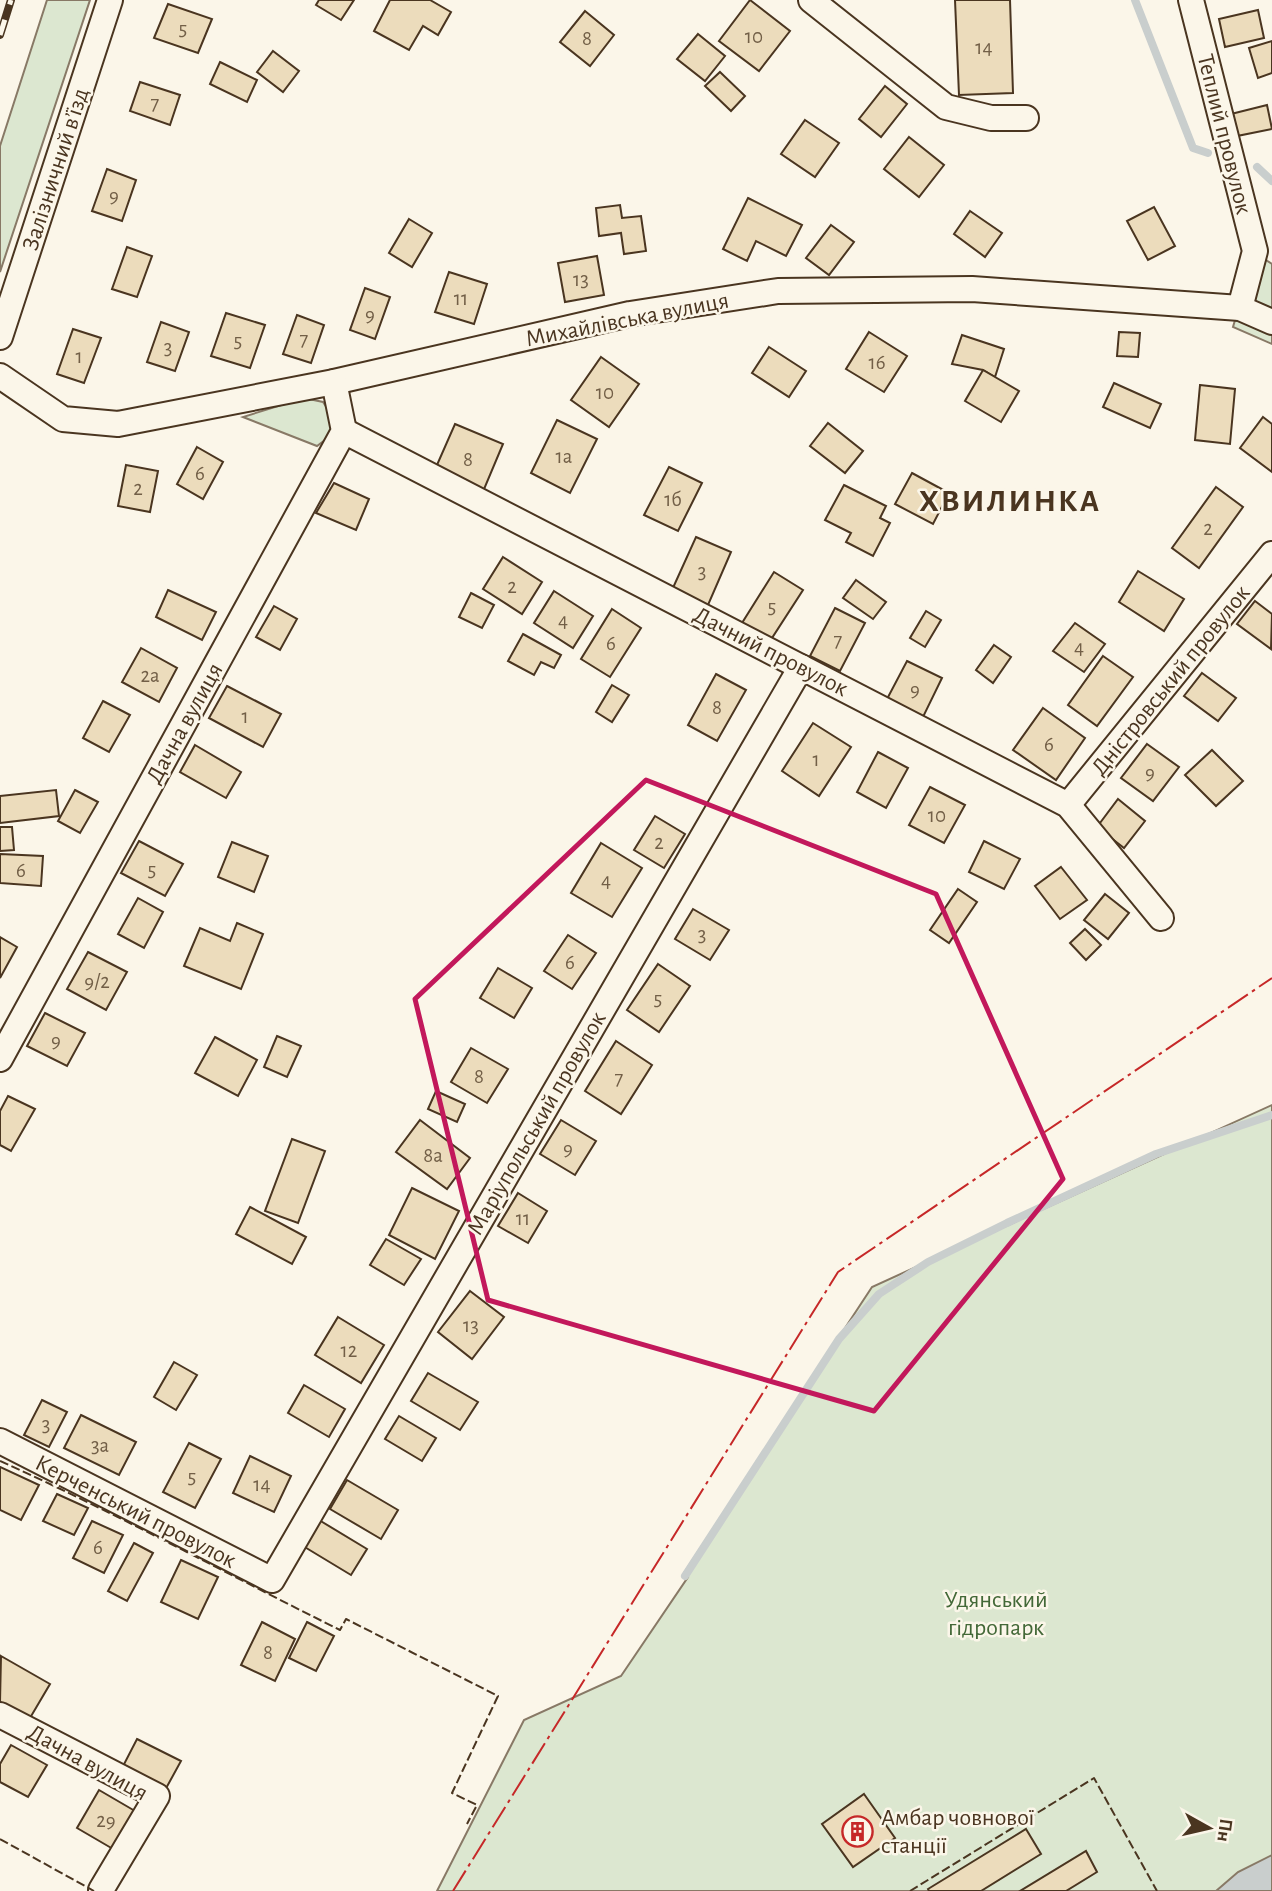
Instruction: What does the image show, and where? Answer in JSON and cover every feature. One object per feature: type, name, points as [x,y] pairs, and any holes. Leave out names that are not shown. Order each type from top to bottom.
[{"type":"street","name":"Залізничний в’їзд","points":[[0,337],[110,0]]},
{"type":"street","points":[[811,0],[946,107],[991,118],[1026,118]]},
{"type":"street","name":"Теплий провулок","points":[[1191,0],[1255,251],[1240,308]]},
{"type":"street","name":"Михайлівська вулиця","points":[[0,376],[63,419],[118,424],[334,382],[631,314],[778,291],[972,289],[1240,308],[1272,323]]},
{"type":"street","points":[[334,382],[344,431]]},
{"type":"street","name":"Дачний провулок","points":[[344,431],[1068,806],[1161,918]]},
{"type":"street","name":"Дачна вулиця","points":[[0,1059],[344,431]]},
{"type":"street","name":"Дністровський провулок","points":[[1068,806],[1272,554]]},
{"type":"street","name":"Маріупольський провулок","points":[[272,1580],[801,667]]},
{"type":"street","name":"Керченський провулок","points":[[0,1441],[272,1580]]},
{"type":"street","name":"Дачна вулиця","points":[[0,1715],[157,1796],[101,1890]]},
{"type":"highlighted area","points":[[646,780],[936,894],[1063,1179],[874,1411],[488,1300],[415,999]]},
{"type":"green space","points":[[47,0],[90,0],[0,272],[0,146]]},
{"type":"green space","points":[[1255,253],[1272,264],[1272,344],[1233,327]]},
{"type":"green space","points":[[304,398],[323,402],[333,417],[329,437],[317,446],[243,417]]},
{"type":"green space","name":"Удянський гідропарк","points":[[1272,1105],[1272,1891],[437,1891],[524,1720],[621,1676],[688,1577],[684,1573],[872,1287]]},
{"type":"shaded area","points":[[1272,1855],[1272,1891],[1216,1891],[1238,1872]]},
{"type":"building","points":[[319,0],[354,0],[341,20],[316,5]]},
{"type":"building","points":[[390,0],[430,0],[451,12],[438,35],[423,26],[409,50],[374,31]]},
{"type":"building","points":[[750,0],[790,31],[759,71],[719,41]]},
{"type":"building","points":[[955,0],[1010,0],[1013,93],[959,95]]},
{"type":"building","points":[[168,4],[212,19],[198,53],[154,38]]},
{"type":"building","points":[[1258,10],[1264,38],[1225,47],[1219,19]]},
{"type":"building","points":[[585,11],[614,35],[590,66],[560,42]]},
{"type":"building","points":[[698,34],[725,56],[705,81],[677,59]]},
{"type":"building","points":[[1272,41],[1272,73],[1258,78],[1249,48]]},
{"type":"building","points":[[273,51],[299,71],[283,92],[257,72]]},
{"type":"building","points":[[220,62],[257,80],[247,102],[210,84]]},
{"type":"building","points":[[720,72],[745,96],[731,111],[705,86]]},
{"type":"building","points":[[140,82],[180,95],[170,125],[130,111]]},
{"type":"building","points":[[885,86],[907,104],[881,137],[859,119]]},
{"type":"building","points":[[1267,105],[1272,129],[1237,136],[1231,114]]},
{"type":"building","points":[[805,120],[839,143],[815,177],[781,154]]},
{"type":"building","points":[[909,137],[944,165],[919,197],[884,169]]},
{"type":"building","points":[[107,169],[136,180],[122,221],[92,211]]},
{"type":"building","points":[[748,198],[802,225],[786,256],[756,241],[747,261],[723,249]]},
{"type":"building","points":[[620,205],[622,218],[641,216],[646,251],[624,254],[621,233],[599,236],[596,208]]},
{"type":"building","points":[[1154,207],[1175,246],[1148,260],[1127,221]]},
{"type":"building","points":[[970,211],[1002,233],[985,257],[954,234]]},
{"type":"building","points":[[409,219],[432,233],[412,267],[389,253]]},
{"type":"building","points":[[831,225],[854,242],[829,275],[806,258]]},
{"type":"building","points":[[127,247],[152,256],[137,297],[112,289]]},
{"type":"building","points":[[597,256],[604,295],[565,302],[558,263]]},
{"type":"building","points":[[449,272],[487,284],[474,324],[435,312]]},
{"type":"building","points":[[365,288],[390,297],[375,339],[350,330]]},
{"type":"building","points":[[226,313],[265,325],[250,368],[211,356]]},
{"type":"building","points":[[297,315],[324,325],[311,363],[283,354]]},
{"type":"building","points":[[161,322],[189,332],[175,371],[147,362]]},
{"type":"building","points":[[73,329],[101,338],[84,383],[57,374]]},
{"type":"building","points":[[869,332],[907,356],[884,392],[846,369]]},
{"type":"building","points":[[1119,332],[1140,333],[1138,357],[1117,356]]},
{"type":"building","points":[[962,335],[1004,349],[995,377],[983,370],[952,364]]},
{"type":"building","points":[[769,347],[806,371],[789,397],[752,373]]},
{"type":"building","points":[[601,357],[639,384],[609,427],[571,400]]},
{"type":"building","points":[[983,370],[1019,391],[1001,422],[965,401]]},
{"type":"building","points":[[1114,383],[1161,404],[1150,428],[1103,407]]},
{"type":"building","points":[[1200,385],[1235,389],[1230,444],[1195,440]]},
{"type":"building","points":[[1263,417],[1272,424],[1272,472],[1240,448]]},
{"type":"building","points":[[557,420],[597,439],[570,493],[531,473]]},
{"type":"building","points":[[828,423],[863,451],[845,473],[810,446]]},
{"type":"building","points":[[455,424],[503,444],[482,494],[433,474]]},
{"type":"building","points":[[197,447],[223,462],[203,499],[177,484]]},
{"type":"building","points":[[126,465],[158,471],[150,512],[118,506]]},
{"type":"building","points":[[669,467],[702,483],[678,531],[644,515]]},
{"type":"building","points":[[912,473],[949,493],[933,524],[895,504]]},
{"type":"building","points":[[334,483],[369,499],[356,530],[316,513]]},
{"type":"building","points":[[844,485],[886,506],[880,518],[890,523],[873,556],[846,542],[851,533],[825,520]]},
{"type":"building","points":[[1216,487],[1243,507],[1199,568],[1172,548]]},
{"type":"building","points":[[696,537],[731,552],[708,605],[672,590]]},
{"type":"building","points":[[503,557],[542,582],[522,614],[483,589]]},
{"type":"building","points":[[1138,571],[1184,599],[1164,631],[1119,602]]},
{"type":"building","points":[[774,572],[803,590],[770,641],[742,623]]},
{"type":"building","points":[[856,580],[886,602],[873,619],[843,598]]},
{"type":"building","points":[[168,590],[216,612],[202,640],[156,617]]},
{"type":"building","points":[[554,591],[593,616],[573,648],[534,623]]},
{"type":"building","points":[[471,593],[494,605],[482,628],[459,617]]},
{"type":"building","points":[[1255,601],[1272,614],[1271,649],[1237,624]]},
{"type":"building","points":[[274,606],[297,619],[280,650],[256,637]]},
{"type":"building","points":[[835,608],[865,623],[840,671],[810,656]]},
{"type":"building","points":[[612,609],[641,628],[610,677],[581,659]]},
{"type":"building","points":[[926,611],[941,620],[925,647],[910,638]]},
{"type":"building","points":[[1075,623],[1105,644],[1084,672],[1053,651]]},
{"type":"building","points":[[523,634],[561,655],[554,668],[541,662],[534,675],[508,661]]},
{"type":"building","points":[[994,645],[1011,657],[993,683],[976,670]]},
{"type":"building","points":[[141,648],[177,668],[159,702],[122,682]]},
{"type":"building","points":[[1103,656],[1133,677],[1097,726],[1068,705]]},
{"type":"building","points":[[907,661],[942,678],[923,717],[887,699]]},
{"type":"building","points":[[1202,673],[1236,698],[1218,721],[1184,696]]},
{"type":"building","points":[[716,674],[746,690],[717,741],[688,725]]},
{"type":"building","points":[[612,685],[629,695],[612,722],[596,712]]},
{"type":"building","points":[[227,686],[281,714],[263,747],[209,718]]},
{"type":"building","points":[[103,701],[130,715],[109,752],[83,738]]},
{"type":"building","points":[[1043,708],[1085,738],[1056,780],[1013,750]]},
{"type":"building","points":[[813,723],[851,747],[819,796],[782,771]]},
{"type":"building","points":[[1147,744],[1179,767],[1153,801],[1121,778]]},
{"type":"building","points":[[195,745],[241,772],[226,798],[180,772]]},
{"type":"building","points":[[1212,750],[1243,781],[1216,806],[1185,775]]},
{"type":"building","points":[[878,752],[908,768],[886,808],[857,792]]},
{"type":"building","points":[[930,787],[965,805],[944,843],[909,825]]},
{"type":"building","points":[[56,790],[59,816],[0,823],[0,796]]},
{"type":"building","points":[[75,790],[98,802],[80,833],[58,821]]},
{"type":"building","points":[[1118,799],[1145,821],[1124,848],[1097,827]]},
{"type":"building","points":[[655,816],[685,834],[664,868],[634,850]]},
{"type":"building","points":[[0,827],[12,827],[14,850],[0,851]]},
{"type":"building","points":[[139,841],[183,864],[165,896],[121,873]]},
{"type":"building","points":[[984,841],[1020,859],[1004,889],[969,872]]},
{"type":"building","points":[[232,842],[268,856],[254,892],[218,877]]},
{"type":"building","points":[[601,843],[642,868],[612,917],[571,893]]},
{"type":"building","points":[[0,854],[43,856],[41,886],[0,883]]},
{"type":"building","points":[[1061,867],[1087,900],[1060,919],[1035,886]]},
{"type":"building","points":[[958,889],[977,902],[949,943],[930,930]]},
{"type":"building","points":[[1105,894],[1129,913],[1108,939],[1084,920]]},
{"type":"building","points":[[138,898],[163,912],[144,948],[118,934]]},
{"type":"building","points":[[693,909],[729,930],[710,960],[675,939]]},
{"type":"building","points":[[237,923],[263,934],[241,989],[184,966],[200,928],[230,941]]},
{"type":"building","points":[[1085,929],[1101,945],[1086,960],[1070,943]]},
{"type":"building","points":[[568,935],[596,953],[572,989],[544,971]]},
{"type":"building","points":[[0,937],[17,947],[0,978]]},
{"type":"building","points":[[88,952],[127,972],[106,1010],[67,989]]},
{"type":"building","points":[[658,964],[690,986],[659,1032],[627,1010]]},
{"type":"building","points":[[498,968],[532,988],[514,1018],[480,998]]},
{"type":"building","points":[[45,1013],[85,1033],[67,1066],[27,1046]]},
{"type":"building","points":[[277,1036],[301,1046],[287,1077],[264,1067]]},
{"type":"building","points":[[215,1037],[257,1060],[238,1096],[195,1073]]},
{"type":"building","points":[[616,1041],[652,1065],[621,1114],[585,1091]]},
{"type":"building","points":[[471,1048],[508,1069],[487,1103],[451,1082]]},
{"type":"building","points":[[436,1091],[465,1104],[457,1122],[428,1109]]},
{"type":"building","points":[[8,1096],[35,1109],[11,1151],[0,1145],[0,1111]]},
{"type":"building","points":[[420,1120],[470,1158],[447,1189],[396,1152]]},
{"type":"building","points":[[561,1120],[596,1141],[575,1175],[540,1154]]},
{"type":"building","points":[[292,1139],[325,1151],[298,1223],[265,1211]]},
{"type":"building","points":[[412,1188],[459,1211],[435,1259],[389,1235]]},
{"type":"building","points":[[518,1193],[547,1211],[528,1243],[498,1226]]},
{"type":"building","points":[[250,1207],[306,1237],[292,1264],[236,1234]]},
{"type":"building","points":[[386,1239],[421,1259],[404,1285],[370,1265]]},
{"type":"building","points":[[470,1291],[504,1317],[472,1359],[438,1332]]},
{"type":"building","points":[[338,1317],[384,1345],[361,1383],[315,1355]]},
{"type":"building","points":[[174,1362],[197,1375],[176,1410],[154,1397]]},
{"type":"building","points":[[428,1373],[478,1402],[460,1430],[411,1401]]},
{"type":"building","points":[[304,1385],[345,1409],[329,1437],[288,1413]]},
{"type":"building","points":[[42,1400],[67,1412],[49,1447],[24,1435]]},
{"type":"building","points":[[81,1415],[136,1442],[119,1475],[64,1448]]},
{"type":"building","points":[[399,1416],[436,1438],[422,1461],[385,1439]]},
{"type":"building","points":[[189,1443],[221,1459],[195,1508],[163,1492]]},
{"type":"building","points":[[250,1456],[291,1476],[274,1512],[233,1493]]},
{"type":"building","points":[[0,1467],[39,1485],[21,1520],[0,1510]]},
{"type":"building","points":[[347,1480],[398,1510],[381,1539],[330,1509]]},
{"type":"building","points":[[57,1494],[88,1508],[74,1535],[43,1521]]},
{"type":"building","points":[[319,1520],[367,1549],[351,1575],[303,1546]]},
{"type":"building","points":[[92,1521],[123,1535],[104,1573],[73,1558]]},
{"type":"building","points":[[134,1543],[153,1553],[127,1601],[108,1591]]},
{"type":"building","points":[[181,1560],[218,1577],[198,1619],[161,1602]]},
{"type":"building","points":[[262,1622],[295,1639],[275,1681],[241,1665]]},
{"type":"building","points":[[307,1622],[334,1636],[316,1671],[289,1658]]},
{"type":"building","points":[[1,1656],[50,1684],[30,1718],[0,1702]]},
{"type":"building","points":[[137,1739],[181,1761],[164,1792],[121,1770]]},
{"type":"building","points":[[11,1745],[47,1765],[28,1797],[0,1782],[0,1764]]},
{"type":"building","points":[[99,1790],[135,1811],[113,1849],[77,1828]]},
{"type":"building","name":"Амбар човнової станції","points":[[864,1794],[895,1838],[853,1867],[822,1824]]},
{"type":"building","points":[[1026,1829],[1041,1854],[981,1891],[929,1891],[928,1889]]},
{"type":"building","points":[[1086,1851],[1097,1872],[1066,1891],[1020,1891]]},
{"type":"waterway","points":[[1135,0],[1193,148],[1208,153]]},
{"type":"waterway","points":[[1257,167],[1272,181]]},
{"type":"waterway","points":[[685,1576],[839,1339],[879,1294],[928,1262],[1156,1154],[1272,1115]]},
{"type":"railway","points":[[0,35],[11,0]]},
{"type":"fence","points":[[0,1461],[340,1630],[346,1619],[498,1696],[452,1793],[477,1805],[467,1824]]},
{"type":"fence","points":[[910,1891],[1094,1778],[1157,1891]]},
{"type":"fence","points":[[0,1839],[94,1891]]},
{"type":"power","points":[[453,1891],[838,1272],[1272,978]]},
{"type":"place","name":"Амбар човнової станції","points":[[858,1831]]},
{"type":"district","name":"ХВИЛИНКА","points":[[1010,500]]}]
